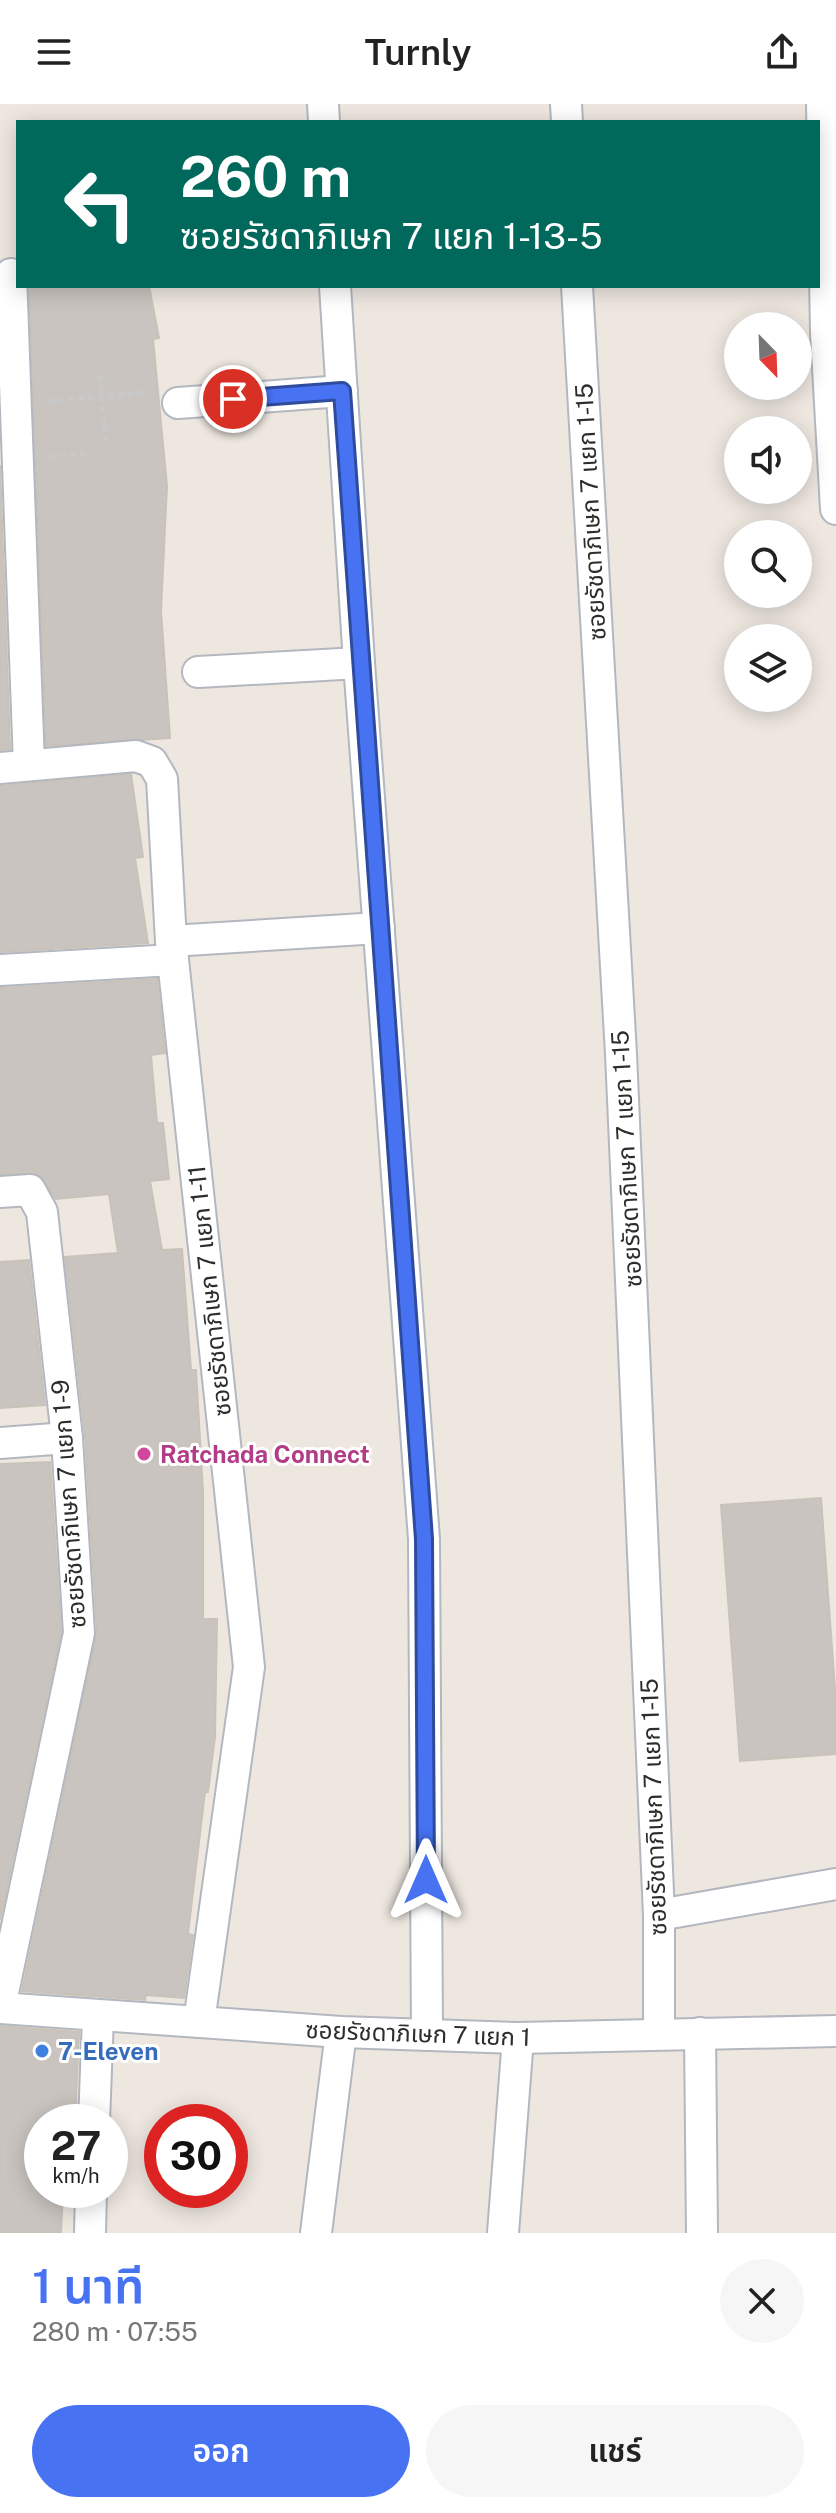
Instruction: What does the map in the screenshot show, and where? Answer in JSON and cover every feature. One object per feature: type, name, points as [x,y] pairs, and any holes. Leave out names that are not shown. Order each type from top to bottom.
[{"type":"street","points":[[822,104],[826,333],[836,509]]},
{"type":"street","points":[[11,274],[16,403],[15,767]]},
{"type":"street","points":[[335,288],[359,663],[424,1539],[427,2035]]},
{"type":"street","name":"ซอยรัชดาภิเษก 7 แยก 1-15","points":[[577,288],[621,1054],[659,1915],[659,2033]]},
{"type":"street","points":[[168,397],[342,391]]},
{"type":"street","points":[[198,672],[359,663]]},
{"type":"street","name":"ซอยรัชดาภิเษก 7 แยก 1-11","points":[[15,767],[136,756],[152,762],[162,779],[172,950],[249,1667],[199,2022]]},
{"type":"street","points":[[0,970],[379,928]]},
{"type":"street","name":"ซอยรัชดาภิเษก 7 แยก 1-9","points":[[0,2008],[79,1633],[67,1438],[42,1212],[15,1191]]},
{"type":"street","points":[[0,1443],[67,1438]]},
{"type":"street","points":[[659,1915],[836,1884]]},
{"type":"street","name":"ซอยรัชดาภิเษก 7 แยก 1","points":[[0,2008],[341,2032],[518,2038],[836,2031]]},
{"type":"street","points":[[95,2104],[98,2017]]},
{"type":"street","points":[[316,2233],[341,2032]]},
{"type":"street","points":[[700,2033],[702,2233]]},
{"type":"street","points":[[503,2233],[518,2038]]},
{"type":"street","points":[[90,2233],[91,2208]]},
{"type":"path","points":[[100,376],[106,445]]},
{"type":"path","points":[[16,403],[102,397],[168,397]]},
{"type":"building","points":[[29,288],[149,288],[159,338],[153,339],[167,486],[161,610],[170,738],[46,746]]},
{"type":"building","points":[[0,465],[10,749],[0,750]]},
{"type":"building","points":[[131,774],[143,857],[135,858],[148,943],[0,952],[0,786]]},
{"type":"building","points":[[157,979],[165,1053],[151,1055],[157,1123],[163,1123],[169,1179],[150,1181],[162,1250],[182,1249],[191,1370],[196,1370],[203,1492],[203,1619],[217,1619],[215,1737],[208,1792],[205,1792],[188,1934],[193,1935],[184,1998],[146,1995],[145,2000],[22,1991],[97,1632],[85,1436],[65,1257],[118,1253],[109,1194],[56,1199],[38,1174],[0,1174],[0,988]]},
{"type":"building","points":[[29,1260],[45,1405],[0,1408],[0,1262]]},
{"type":"building","points":[[50,1462],[61,1632],[0,1920],[0,1464]]},
{"type":"building","points":[[821,1498],[836,1703],[836,1754],[740,1761],[721,1505]]},
{"type":"building","points":[[0,2026],[79,2032],[76,2104],[24,2104],[24,2208],[62,2208],[61,2233],[0,2233]]},
{"type":"place","name":"Ratchada Connect","points":[[144,1454]]},
{"type":"place","name":"7-Eleven","points":[[42,2051]]},
{"type":"route","points":[[233,399],[342,391],[359,663],[424,1539],[426,1880]]}]
